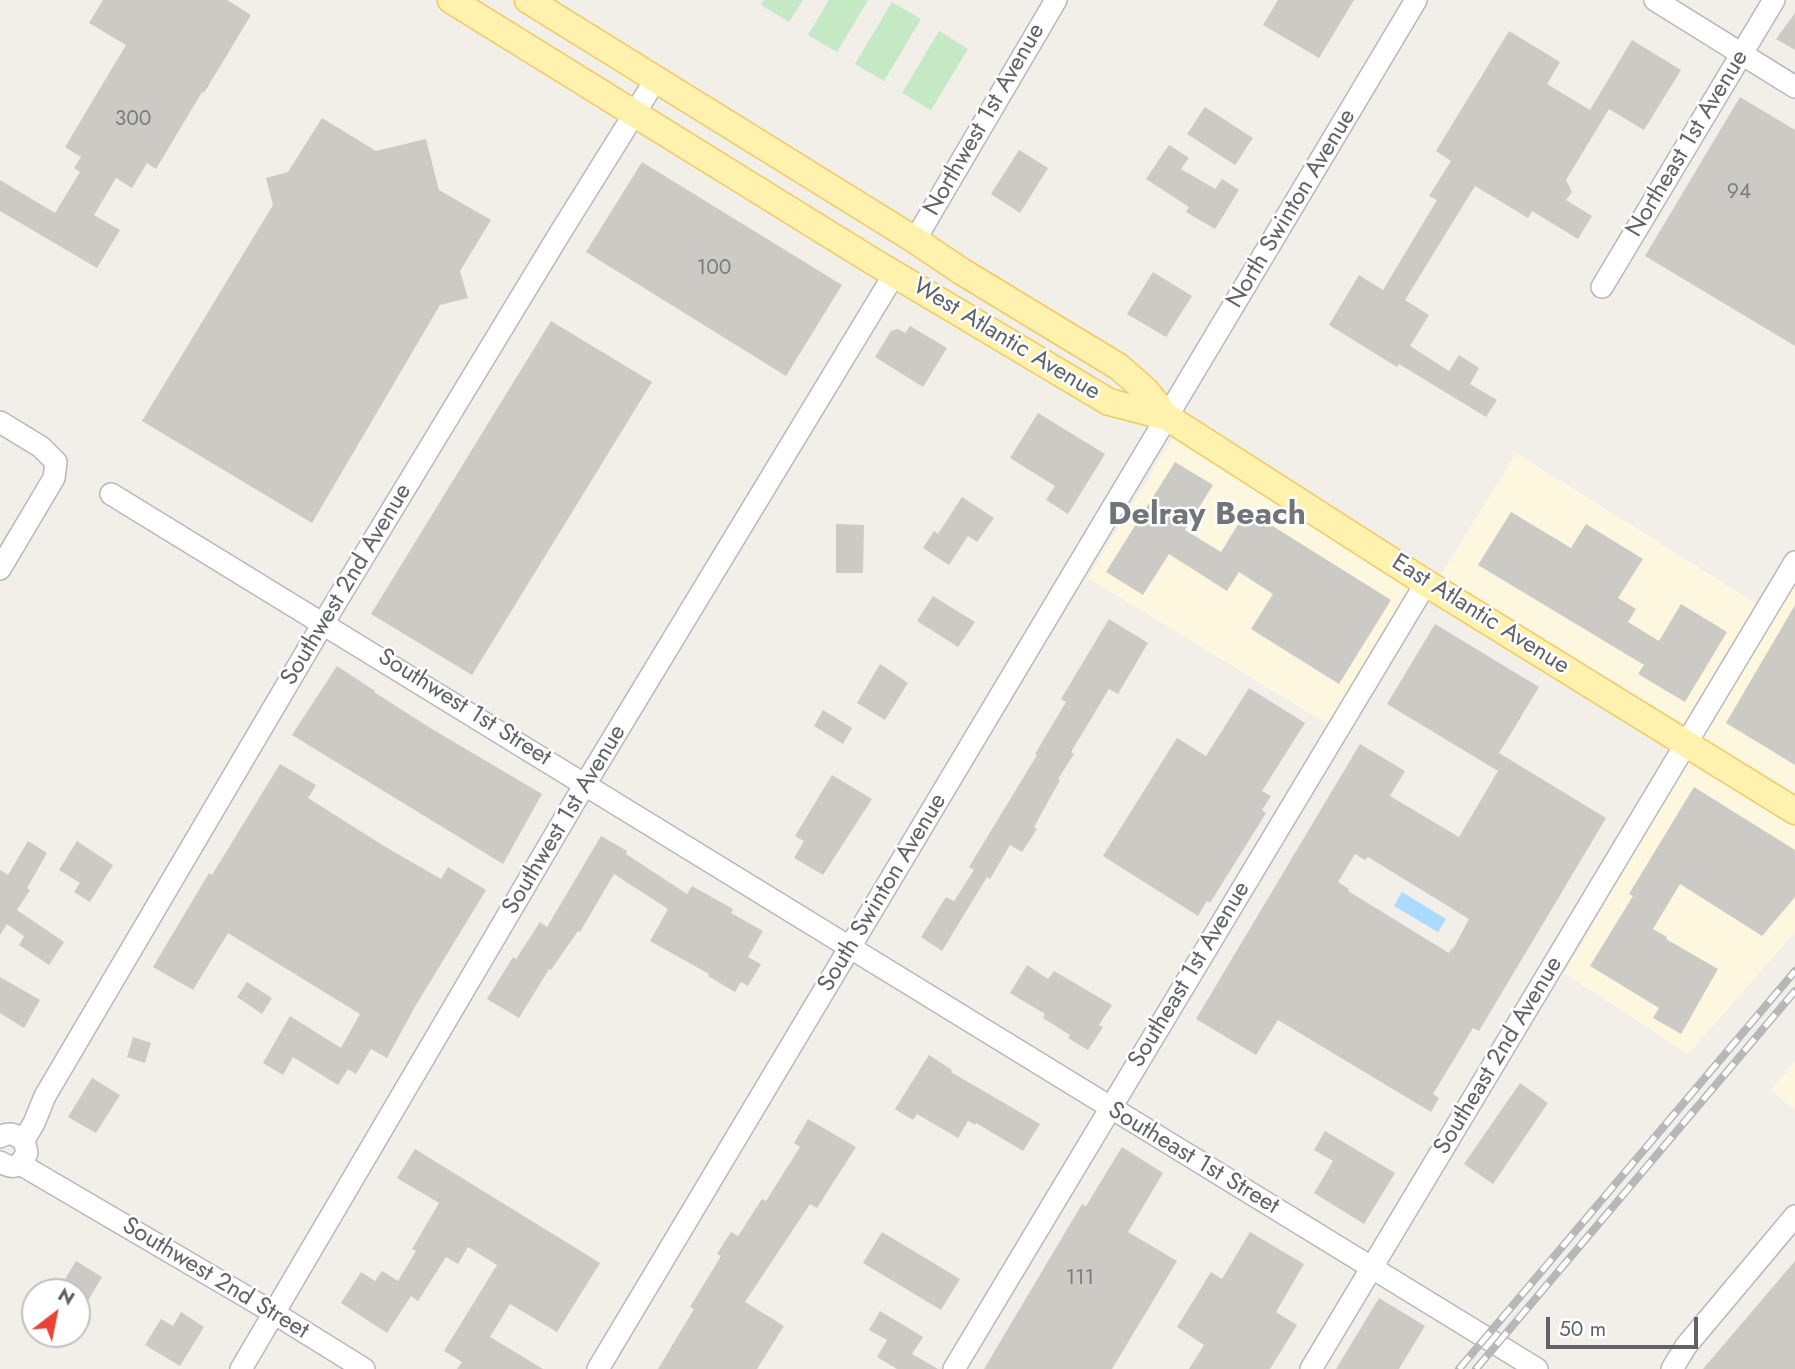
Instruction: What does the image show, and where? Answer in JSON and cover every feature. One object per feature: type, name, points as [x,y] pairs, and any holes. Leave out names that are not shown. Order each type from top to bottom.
[{"type":"main road","name":"West Atlantic Avenue","points":[[450,0],[854,249],[1109,402],[1167,417]]},
{"type":"main road","name":"West Atlantic Avenue","points":[[528,0],[1119,367],[1145,390],[1167,417]]},
{"type":"main road","points":[[854,249],[915,240]]},
{"type":"main road","points":[[895,274],[961,271]]},
{"type":"main road","name":"East Atlantic Avenue","points":[[1167,417],[1426,583],[1795,811]]},
{"type":"street","name":"Northwest 1st Avenue","points":[[915,240],[1056,0]]},
{"type":"street","name":"North Swinton Avenue","points":[[1167,417],[1416,0]]},
{"type":"street","points":[[1655,0],[1795,87]]},
{"type":"street","name":"Northeast 1st Avenue","points":[[1602,287],[1773,0]]},
{"type":"street","name":"Southwest 2nd Avenue","points":[[9,1150],[20,1120],[45,1096],[324,622],[656,79]]},
{"type":"street","name":"Southwest 1st Avenue","points":[[241,1369],[586,783],[895,274]]},
{"type":"street","name":"South Swinton Avenue","points":[[598,1369],[1167,417]]},
{"type":"street","points":[[0,422],[41,447],[56,462],[54,478],[0,569]]},
{"type":"street","name":"Southwest 1st Street","points":[[111,494],[851,947]]},
{"type":"street","name":"Southeast 2nd Avenue","points":[[1311,1369],[1795,562]]},
{"type":"street","name":"Southeast 1st Avenue","points":[[954,1369],[1426,583]]},
{"type":"street","name":"Southeast 1st Street","points":[[851,947],[1537,1369]]},
{"type":"street","name":"Southwest 2nd Street","points":[[9,1150],[55,1171],[65,1190],[365,1369]]},
{"type":"street","points":[[1672,1369],[1686,1346],[1795,1216]]},
{"type":"shaded area","points":[[1173,438],[1412,587],[1329,725],[1088,578]]},
{"type":"shaded area","points":[[1516,453],[1776,616],[1795,586],[1795,932],[1688,1054],[1564,973],[1703,736],[1441,575]]},
{"type":"shaded area","points":[[1795,1061],[1795,1110],[1771,1090]]},
{"type":"green space","points":[[764,0],[803,0],[789,22],[761,5]]},
{"type":"green space","points":[[829,0],[868,0],[837,52],[808,35]]},
{"type":"green space","points":[[892,2],[921,19],[884,81],[855,64]]},
{"type":"green space","points":[[939,31],[968,49],[931,110],[902,93]]},
{"type":"water","points":[[1402,892],[1446,919],[1438,932],[1394,906]]},
{"type":"building","points":[[103,0],[227,0],[251,15],[156,169],[147,163],[132,188],[116,178],[94,215],[120,230],[97,268],[0,211],[0,180],[55,213],[80,172],[74,168],[81,157],[65,147],[126,45],[89,23]]},
{"type":"building","points":[[1278,0],[1354,0],[1319,58],[1263,25]]},
{"type":"building","points":[[1795,13],[1795,50],[1776,39]]},
{"type":"building","points":[[1509,31],[1560,62],[1547,84],[1590,110],[1632,40],[1681,70],[1644,130],[1609,109],[1566,180],[1572,192],[1566,200],[1592,216],[1578,239],[1532,211],[1528,218],[1475,186],[1405,300],[1429,315],[1410,346],[1449,371],[1459,355],[1479,368],[1470,384],[1497,400],[1486,417],[1329,325],[1359,275],[1383,290],[1437,200],[1429,196],[1451,161],[1436,151]]},
{"type":"building","points":[[1740,97],[1795,130],[1795,346],[1645,256]]},
{"type":"building","points":[[1205,107],[1253,138],[1235,165],[1187,134]]},
{"type":"building","points":[[322,118],[376,151],[426,139],[439,190],[491,220],[460,271],[468,298],[440,305],[312,523],[142,421],[273,205],[266,178],[288,172]]},
{"type":"building","points":[[1169,145],[1189,158],[1181,169],[1215,189],[1222,179],[1239,190],[1215,229],[1186,212],[1189,207],[1146,179]]},
{"type":"building","points":[[1019,150],[1048,168],[1020,213],[991,194]]},
{"type":"building","points":[[642,162],[842,285],[786,376],[586,252]]},
{"type":"building","points":[[1153,272],[1192,296],[1166,337],[1127,314]]},
{"type":"building","points":[[551,321],[652,382],[472,675],[371,614]]},
{"type":"building","points":[[910,326],[947,348],[923,387],[875,357],[891,331],[898,329],[905,333]]},
{"type":"building","points":[[1038,413],[1105,454],[1068,514],[1046,500],[1055,486],[1010,458]]},
{"type":"building","points":[[1175,462],[1213,485],[1185,530],[1221,552],[1247,510],[1391,600],[1339,684],[1251,629],[1273,594],[1239,572],[1227,591],[1169,554],[1143,595],[1106,572]]},
{"type":"building","points":[[962,497],[994,518],[977,542],[968,536],[949,565],[923,548],[934,531],[938,534]]},
{"type":"building","points":[[1511,512],[1571,548],[1586,524],[1643,559],[1618,598],[1636,609],[1628,622],[1659,641],[1681,604],[1727,632],[1685,702],[1638,674],[1644,665],[1478,565]]},
{"type":"building","points":[[836,524],[864,525],[863,573],[836,573]]},
{"type":"building","points":[[933,596],[975,622],[958,647],[917,621]]},
{"type":"building","points":[[1795,605],[1795,765],[1726,723]]},
{"type":"building","points":[[1109,619],[1148,643],[1118,694],[1109,689],[1071,752],[1074,754],[1034,827],[1037,829],[1022,852],[1010,845],[942,951],[921,937],[946,897],[954,901],[974,870],[969,867],[1037,755],[1035,754],[1066,702],[1061,699]]},
{"type":"building","points":[[1435,624],[1539,687],[1499,753],[1606,818],[1479,1031],[1473,1028],[1433,1094],[1439,1098],[1431,1112],[1278,1020],[1256,1055],[1196,1019],[1360,744],[1405,771],[1390,796],[1459,837],[1498,771],[1387,704]],"holes":[[[1355,854],[1365,860],[1368,857],[1469,919],[1449,953],[1348,891],[1349,889],[1338,882]]]},
{"type":"building","points":[[880,664],[908,683],[885,720],[857,703]]},
{"type":"building","points":[[337,666],[432,729],[542,794],[503,864],[292,735]]},
{"type":"building","points":[[1249,688],[1305,723],[1262,791],[1271,796],[1262,810],[1266,813],[1210,903],[1207,901],[1198,916],[1103,856],[1177,738],[1206,756]]},
{"type":"building","points":[[823,710],[852,728],[843,744],[814,726]]},
{"type":"building","points":[[280,764],[316,785],[308,798],[384,846],[441,879],[448,867],[486,890],[387,1058],[371,1049],[356,1074],[348,1069],[338,1085],[293,1057],[283,1075],[263,1063],[290,1016],[341,1048],[360,1014],[228,933],[193,990],[153,967],[209,873],[212,875]]},
{"type":"building","points":[[832,775],[872,799],[823,875],[794,858],[804,841],[795,836]]},
{"type":"building","points":[[1694,787],[1795,850],[1795,897],[1762,936],[1680,884],[1653,929],[1718,969],[1681,1034],[1653,1018],[1659,1008],[1590,966],[1633,896],[1629,894]]},
{"type":"building","points":[[601,836],[627,851],[626,854],[687,894],[692,886],[733,909],[731,913],[763,931],[748,957],[761,964],[748,986],[741,982],[735,992],[650,941],[668,909],[614,874],[580,932],[578,931],[551,970],[549,969],[519,1018],[487,999],[513,957],[516,959],[540,922],[547,927]]},
{"type":"building","points":[[28,841],[47,853],[27,888],[30,890],[17,910],[64,942],[49,965],[19,945],[24,936],[7,924],[0,935],[0,870],[8,875]]},
{"type":"building","points":[[77,841],[113,865],[90,902],[74,892],[80,883],[59,870]]},
{"type":"building","points":[[1027,965],[1048,979],[1054,971],[1112,1005],[1099,1025],[1103,1027],[1088,1050],[1043,1018],[1045,1014],[1010,993]]},
{"type":"building","points":[[0,977],[40,1000],[24,1028],[0,1013]]},
{"type":"building","points":[[247,982],[272,998],[262,1014],[237,997]]},
{"type":"building","points":[[133,1037],[151,1043],[145,1063],[127,1057]]},
{"type":"building","points":[[929,1055],[952,1070],[951,1072],[1040,1124],[1023,1151],[976,1123],[975,1125],[968,1121],[958,1138],[917,1114],[913,1120],[895,1109]]},
{"type":"building","points":[[92,1078],[120,1095],[96,1133],[68,1117]]},
{"type":"building","points":[[1520,1083],[1548,1103],[1493,1184],[1464,1164]]},
{"type":"building","points":[[808,1119],[856,1147],[817,1208],[810,1204],[745,1302],[784,1326],[757,1369],[658,1369],[694,1309],[690,1307],[721,1256],[717,1254],[731,1232],[738,1236],[762,1199],[766,1201],[800,1147],[794,1143]]},
{"type":"building","points":[[1325,1131],[1395,1173],[1364,1224],[1314,1193],[1333,1161],[1314,1150]]},
{"type":"building","points":[[1122,1147],[1163,1173],[1128,1232],[1177,1261],[1112,1369],[984,1369],[1082,1204],[1086,1206]]},
{"type":"building","points":[[415,1149],[600,1263],[557,1332],[510,1304],[490,1337],[543,1369],[457,1369],[462,1362],[444,1351],[497,1265],[468,1247],[458,1264],[446,1257],[418,1301],[411,1296],[387,1333],[341,1303],[361,1272],[375,1281],[382,1271],[398,1281],[416,1251],[412,1249],[439,1203],[397,1178]]},
{"type":"building","points":[[882,1232],[960,1279],[941,1310],[863,1263]]},
{"type":"building","points":[[1250,1232],[1304,1264],[1276,1312],[1297,1325],[1270,1369],[1189,1369],[1204,1345],[1177,1327],[1211,1272],[1222,1279]]},
{"type":"building","points":[[76,1261],[102,1277],[91,1295],[91,1278],[66,1278]]},
{"type":"building","points":[[1795,1261],[1795,1369],[1703,1369]]},
{"type":"building","points":[[1379,1298],[1425,1326],[1399,1369],[1336,1369]]},
{"type":"building","points":[[880,1311],[923,1337],[912,1354],[938,1369],[897,1369],[877,1357],[887,1340],[869,1330]]},
{"type":"building","points":[[181,1312],[204,1327],[180,1366],[145,1345],[161,1319],[173,1326]]},
{"type":"railway","points":[[1459,1369],[1795,971]]},
{"type":"railway","points":[[1476,1369],[1795,991]]},
{"type":"district","name":"Delray Beach","points":[[1207,516]]}]
